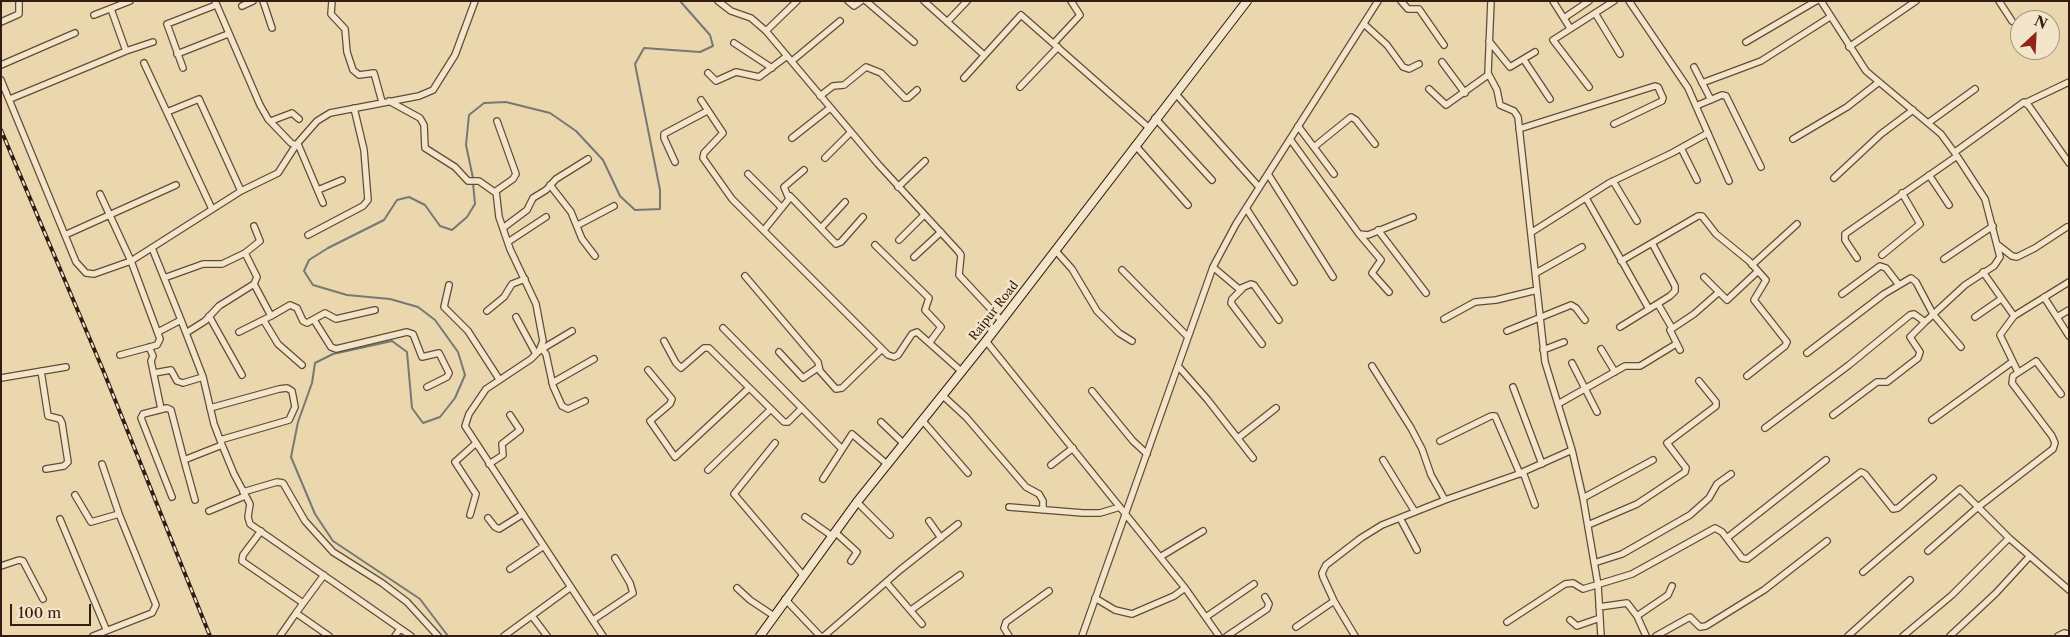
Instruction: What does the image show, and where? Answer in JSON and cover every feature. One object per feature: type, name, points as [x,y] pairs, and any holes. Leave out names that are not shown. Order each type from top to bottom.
[{"type":"main road","name":"Raipur Road","points":[[762,635],[785,599],[857,502],[986,341],[1148,127],[1247,1]]},
{"type":"street","points":[[1,22],[19,14],[19,1]]},
{"type":"street","points":[[94,15],[130,1]]},
{"type":"street","points":[[242,6],[253,1]]},
{"type":"street","points":[[263,1],[272,28]]},
{"type":"street","points":[[332,1],[331,14],[345,28],[348,52],[353,70],[359,75],[374,73],[382,102]]},
{"type":"street","points":[[1,80],[76,262],[86,272],[94,274],[131,261],[241,191],[278,173],[297,144],[326,115],[382,102],[419,96],[430,92],[438,85],[455,56],[475,1]]},
{"type":"street","points":[[718,1],[731,11],[751,18],[766,31],[898,187],[961,255],[958,271],[960,277],[1001,320]]},
{"type":"street","points":[[766,31],[796,1]]},
{"type":"street","points":[[848,1],[854,6],[861,1]]},
{"type":"street","points":[[866,1],[914,42]]},
{"type":"street","points":[[924,1],[984,55]]},
{"type":"street","points":[[947,22],[967,1]]},
{"type":"street","points":[[1020,87],[1080,15],[1071,1]]},
{"type":"street","points":[[1082,636],[1213,267],[1246,208],[1378,1]]},
{"type":"street","points":[[1401,1],[1408,9],[1419,9],[1444,45]]},
{"type":"street","points":[[1491,1],[1488,75],[1497,90],[1501,106],[1514,111],[1517,115],[1532,232],[1543,350],[1546,368],[1572,450],[1583,498],[1598,585],[1601,636]]},
{"type":"street","points":[[1553,1],[1570,28]]},
{"type":"street","points":[[1564,18],[1589,1]]},
{"type":"street","points":[[1589,88],[1554,41],[1554,38],[1614,1]]},
{"type":"street","points":[[1628,1],[1679,73],[1696,106],[1729,181]]},
{"type":"street","points":[[1746,42],[1816,1]]},
{"type":"street","points":[[1821,1],[1830,18],[1866,71],[1928,123],[1956,154],[1978,186],[1993,226],[1998,245],[1999,259],[1965,284],[1910,337],[1920,352],[1918,358],[1887,382],[1877,382],[1833,415]]},
{"type":"street","points":[[1849,47],[1916,1]]},
{"type":"street","points":[[1999,1],[2010,19]]},
{"type":"street","points":[[183,68],[167,24],[216,3],[260,105],[291,144],[297,144]]},
{"type":"street","points":[[111,9],[126,52]]},
{"type":"street","points":[[1595,14],[1620,54]]},
{"type":"street","points":[[964,78],[1020,15],[1024,16],[1148,127]]},
{"type":"street","points":[[1702,83],[1761,61],[1830,18]]},
{"type":"street","points":[[708,73],[714,80],[719,80],[736,72],[759,77],[789,59],[840,21]]},
{"type":"street","points":[[1364,24],[1387,45],[1404,67],[1409,69],[1419,64]]},
{"type":"street","points":[[1,65],[75,33]]},
{"type":"street","points":[[177,54],[228,34]]},
{"type":"street","points":[[1489,41],[1509,67],[1535,52]]},
{"type":"street","points":[[10,99],[153,42]]},
{"type":"street","points":[[734,43],[772,68]]},
{"type":"street","points":[[1524,60],[1550,99]]},
{"type":"street","points":[[1442,62],[1465,93]]},
{"type":"street","points":[[144,63],[212,209]]},
{"type":"street","points":[[820,96],[833,86],[844,85],[866,67],[881,73],[905,98],[910,97],[917,90]]},
{"type":"street","points":[[1694,67],[1711,100]]},
{"type":"street","points":[[1429,89],[1446,105],[1488,75]]},
{"type":"street","points":[[1793,139],[1847,107],[1879,82]]},
{"type":"street","points":[[1857,258],[1844,239],[1845,234],[1929,175],[2020,103],[2025,103],[2069,82]]},
{"type":"street","points":[[1520,130],[1655,86],[1658,87],[1664,98],[1662,101],[1614,124]]},
{"type":"street","points":[[1928,123],[1975,88]]},
{"type":"street","points":[[1175,94],[1259,188]]},
{"type":"street","points":[[1696,106],[1722,95],[1728,98],[1760,167]]},
{"type":"street","points":[[167,112],[199,99],[241,191]]},
{"type":"street","points":[[701,100],[723,133],[704,153],[705,162],[732,199],[888,355],[896,357],[915,332],[921,334],[961,371]]},
{"type":"street","points":[[389,101],[420,118],[424,125],[425,148],[455,167],[468,181],[478,181],[496,193]]},
{"type":"street","points":[[2025,103],[2066,153],[2069,163]]},
{"type":"street","points":[[308,235],[363,206],[368,200],[364,150],[354,108]]},
{"type":"street","points":[[792,138],[830,108]]},
{"type":"street","points":[[1834,178],[1881,134],[1913,110]]},
{"type":"street","points":[[675,162],[664,134],[708,111]]},
{"type":"street","points":[[271,121],[292,113],[299,119]]},
{"type":"street","points":[[1314,147],[1351,117],[1356,120],[1374,144]]},
{"type":"street","points":[[1155,118],[1212,180]]},
{"type":"street","points":[[498,121],[516,174],[513,179],[498,188],[496,193],[503,228],[536,304],[541,321],[543,341],[541,348]]},
{"type":"street","points":[[1298,126],[1334,174]]},
{"type":"street","points":[[825,158],[851,132]]},
{"type":"street","points":[[1532,232],[1613,181],[1708,133]]},
{"type":"street","points":[[1290,139],[1359,234],[1381,260],[1372,274],[1390,292]]},
{"type":"street","points":[[297,144],[323,203]]},
{"type":"street","points":[[1135,145],[1188,205]]},
{"type":"street","points":[[1681,148],[1696,180]]},
{"type":"street","points":[[503,228],[527,210],[531,200],[588,159]]},
{"type":"street","points":[[898,187],[925,161]]},
{"type":"street","points":[[804,170],[784,187],[790,196],[838,244],[863,217]]},
{"type":"street","points":[[748,174],[782,208]]},
{"type":"street","points":[[1268,174],[1333,277]]},
{"type":"street","points":[[1929,175],[1948,205]]},
{"type":"street","points":[[318,190],[342,180]]},
{"type":"street","points":[[1613,181],[1637,220]]},
{"type":"street","points":[[550,185],[571,212],[578,225],[582,239],[595,256]]},
{"type":"street","points":[[65,235],[176,186]]},
{"type":"street","points":[[1882,255],[1920,224],[1902,193]]},
{"type":"street","points":[[100,194],[131,261],[158,332],[159,343],[120,355]]},
{"type":"street","points":[[764,230],[790,196]]},
{"type":"street","points":[[1586,198],[1649,309]]},
{"type":"street","points":[[821,228],[845,202]]},
{"type":"street","points":[[578,225],[614,206]]},
{"type":"street","points":[[1246,208],[1294,282]]},
{"type":"street","points":[[899,240],[924,215]]},
{"type":"street","points":[[1621,261],[1700,215],[1716,234],[1758,271],[1766,282],[1754,296],[1754,300],[1787,343],[1747,376]]},
{"type":"street","points":[[508,242],[546,217]]},
{"type":"street","points":[[1359,234],[1365,235],[1413,217]]},
{"type":"street","points":[[1752,265],[1796,224]]},
{"type":"street","points":[[164,278],[203,264],[222,264],[245,253],[260,241],[254,226]]},
{"type":"street","points":[[1944,259],[1993,226]]},
{"type":"street","points":[[1998,245],[2012,256],[2017,257],[2035,248],[2067,227]]},
{"type":"street","points":[[1378,230],[1426,293]]},
{"type":"street","points":[[914,257],[941,232]]},
{"type":"street","points":[[1620,327],[1670,296],[1675,288],[1652,243]]},
{"type":"street","points":[[875,245],[928,297],[925,310],[941,325],[930,342]]},
{"type":"street","points":[[1536,273],[1582,247]]},
{"type":"street","points":[[152,248],[203,377],[221,443],[250,506],[248,520],[411,636]]},
{"type":"street","points":[[1055,250],[1072,269],[1097,311],[1119,333],[1132,341]]},
{"type":"street","points":[[186,332],[210,316],[218,306],[254,284],[257,277],[245,253]]},
{"type":"street","points":[[1842,294],[1880,266],[1886,268],[1899,285]]},
{"type":"street","points":[[1213,267],[1242,289]]},
{"type":"street","points":[[1122,270],[1188,337]]},
{"type":"street","points":[[1704,277],[1729,300],[1758,271]]},
{"type":"street","points":[[1983,272],[2014,316]]},
{"type":"street","points":[[745,276],[818,362],[819,367],[830,383],[841,389],[882,349]]},
{"type":"street","points":[[1806,353],[1909,278],[1914,280],[1933,314],[1960,347]]},
{"type":"street","points":[[487,311],[504,296],[512,284],[525,279]]},
{"type":"street","points":[[2018,372],[2000,335],[2003,329],[2012,321],[2014,316],[2069,282]]},
{"type":"street","points":[[254,284],[272,316]]},
{"type":"street","points":[[1262,344],[1231,303],[1232,299],[1242,289],[1251,284],[1254,285],[1279,320]]},
{"type":"street","points":[[449,285],[444,307],[465,327],[499,379]]},
{"type":"street","points":[[1444,319],[1475,302],[1496,300],[1537,290]]},
{"type":"street","points":[[1672,328],[1694,314],[1719,292]]},
{"type":"street","points":[[2044,297],[2069,336]]},
{"type":"street","points":[[1975,317],[2001,299]]},
{"type":"street","points":[[1558,404],[1627,365],[1640,366],[1678,347],[1670,332],[1672,328],[1658,304]]},
{"type":"street","points":[[238,332],[292,305],[297,308],[304,322],[314,320],[327,313],[336,319],[375,310]]},
{"type":"street","points":[[1507,331],[1572,305],[1585,320]]},
{"type":"street","points":[[2057,317],[2069,310]]},
{"type":"street","points":[[1764,428],[1836,376],[1910,315],[1916,315],[1925,322]]},
{"type":"street","points":[[210,316],[242,375]]},
{"type":"street","points":[[516,317],[536,354]]},
{"type":"street","points":[[158,332],[181,320]]},
{"type":"street","points":[[264,320],[278,344],[302,366]]},
{"type":"street","points":[[314,320],[333,349],[407,332],[413,334],[422,357],[439,353],[449,373],[447,377],[427,387]]},
{"type":"street","points":[[723,328],[841,448]]},
{"type":"street","points":[[572,331],[541,348],[528,362],[486,388],[465,423],[475,444],[603,636]]},
{"type":"street","points":[[664,341],[679,367],[685,367],[704,348],[708,348],[786,423],[802,408]]},
{"type":"street","points":[[986,341],[1185,588],[1219,636]]},
{"type":"street","points":[[1543,350],[1564,342]]},
{"type":"street","points":[[150,347],[161,409]]},
{"type":"street","points":[[541,348],[546,354],[552,383],[560,403],[565,408],[584,402]]},
{"type":"street","points":[[1601,350],[1615,372]]},
{"type":"street","points":[[779,352],[803,378],[819,367]]},
{"type":"street","points":[[552,383],[594,359]]},
{"type":"street","points":[[1928,551],[1978,507],[2052,451],[2055,446],[2052,436],[2012,383],[2011,377],[2036,361],[2061,394]]},
{"type":"street","points":[[1932,420],[2012,362]]},
{"type":"street","points":[[1572,363],[1597,412]]},
{"type":"street","points":[[1178,366],[1207,399],[1253,458]]},
{"type":"street","points":[[1372,366],[1411,428],[1445,500]]},
{"type":"street","points":[[1,378],[66,367]]},
{"type":"street","points":[[154,373],[171,370],[180,382],[203,377]]},
{"type":"street","points":[[648,370],[672,399],[670,404],[652,417],[650,421],[675,457],[749,388]]},
{"type":"street","points":[[41,371],[47,415],[50,418],[60,419],[62,423],[68,462],[64,466],[46,469]]},
{"type":"street","points":[[1588,525],[1638,504],[1685,472],[1686,468],[1667,443],[1716,406],[1716,402],[1699,381]]},
{"type":"street","points":[[184,460],[221,443],[289,420],[295,407],[292,391],[287,388],[210,408]]},
{"type":"street","points":[[1513,388],[1542,464]]},
{"type":"street","points":[[1092,391],[1133,441],[1147,454]]},
{"type":"street","points":[[942,395],[971,423],[1026,487],[1039,494],[1043,501],[1043,510]]},
{"type":"street","points":[[1238,438],[1276,408]]},
{"type":"street","points":[[172,497],[141,418],[143,414],[161,409],[170,409],[173,413],[195,500]]},
{"type":"street","points":[[708,470],[771,409]]},
{"type":"street","points":[[489,464],[503,455],[502,444],[520,430],[510,415]]},
{"type":"street","points":[[1440,441],[1495,416],[1535,505]]},
{"type":"street","points":[[922,420],[968,473]]},
{"type":"street","points":[[881,422],[904,444]]},
{"type":"street","points":[[823,479],[849,436],[854,434],[888,464]]},
{"type":"street","points":[[775,443],[734,494],[803,575]]},
{"type":"street","points":[[470,515],[476,494],[455,462],[475,444]]},
{"type":"street","points":[[1051,465],[1072,448]]},
{"type":"street","points":[[1355,636],[1334,601],[1323,577],[1324,568],[1361,538],[1400,518],[1521,473],[1572,450]]},
{"type":"street","points":[[1383,460],[1415,512]]},
{"type":"street","points":[[1583,498],[1653,460]]},
{"type":"street","points":[[1727,538],[1826,460]]},
{"type":"street","points":[[93,636],[106,629],[152,612],[156,605],[118,514],[102,464]]},
{"type":"street","points":[[1507,622],[1565,584],[1573,583],[1581,589],[1641,570],[1713,528],[1719,529],[1742,558],[1747,559],[1859,473],[1865,474],[1893,509],[1898,508],[1933,478]]},
{"type":"street","points":[[1594,563],[1622,554],[1690,515],[1710,498],[1717,484],[1732,474]]},
{"type":"street","points":[[209,510],[244,494],[277,482],[283,483],[305,521],[333,552],[382,583],[406,602],[438,636]]},
{"type":"street","points":[[1863,572],[1956,490],[1962,490],[2009,538],[2069,590]]},
{"type":"street","points":[[76,495],[91,522],[118,514]]},
{"type":"street","points":[[857,502],[890,535]]},
{"type":"street","points":[[1009,507],[1094,513],[1120,507]]},
{"type":"street","points":[[488,518],[499,529],[523,514]]},
{"type":"street","points":[[805,517],[834,534],[857,552],[851,561]]},
{"type":"street","points":[[1400,518],[1417,550]]},
{"type":"street","points":[[60,519],[106,629]]},
{"type":"street","points":[[929,521],[941,538]]},
{"type":"street","points":[[824,636],[886,582],[958,524]]},
{"type":"street","points":[[261,531],[244,555],[242,561],[303,603]]},
{"type":"street","points":[[1160,558],[1203,531]]},
{"type":"street","points":[[1903,636],[1952,595],[2009,538]]},
{"type":"street","points":[[1656,636],[1690,617],[1700,627],[1706,626],[1764,590],[1827,541]]},
{"type":"street","points":[[510,569],[544,546]]},
{"type":"street","points":[[1950,636],[1996,593],[2030,557]]},
{"type":"street","points":[[593,620],[633,593],[630,583],[615,558]]},
{"type":"street","points":[[1,566],[19,560],[23,561],[43,599]]},
{"type":"street","points":[[280,636],[324,575]]},
{"type":"street","points":[[911,610],[960,575]]},
{"type":"street","points":[[1848,636],[1910,580]]},
{"type":"street","points":[[886,582],[922,624]]},
{"type":"street","points":[[1206,618],[1254,584]]},
{"type":"street","points":[[1637,616],[1668,595],[1672,586]]},
{"type":"street","points":[[504,636],[571,587]]},
{"type":"street","points":[[737,588],[750,600],[774,616]]},
{"type":"street","points":[[1095,598],[1115,610],[1132,614],[1174,596],[1185,588]]},
{"type":"street","points":[[1008,636],[1004,628],[1006,622],[1049,591]]},
{"type":"street","points":[[1227,636],[1267,609],[1269,604],[1265,597]]},
{"type":"street","points":[[785,599],[820,636]]},
{"type":"street","points":[[1296,627],[1334,601]]},
{"type":"street","points":[[1599,607],[1625,602],[1637,616],[1646,636]]},
{"type":"street","points":[[296,613],[325,635]]},
{"type":"street","points":[[532,616],[547,636]]},
{"type":"street","points":[[1570,620],[1577,626],[1600,618]]},
{"type":"street","points":[[395,636],[400,629]]},
{"type":"street","points":[[2058,636],[2064,633],[2069,634]]},
{"type":"waterway","points":[[473,178],[466,145],[469,115],[484,103],[506,102],[550,113],[576,131],[603,160],[620,196],[635,210],[660,209],[660,190],[635,64],[644,48],[700,52],[713,46],[710,35],[680,1]]},
{"type":"waterway","points":[[448,636],[420,599],[333,541],[315,514],[291,457],[298,422],[312,383],[315,363],[333,354],[392,341],[407,352],[412,408],[423,423],[440,417],[455,398],[465,375],[458,352],[435,320],[418,307],[390,299],[347,295],[313,285],[304,271],[309,260],[328,248],[384,220],[397,200],[409,197],[425,205],[440,226],[452,230],[467,217],[475,204],[473,183]]},
{"type":"railway","points":[[1,130],[103,370],[210,636]]}]
